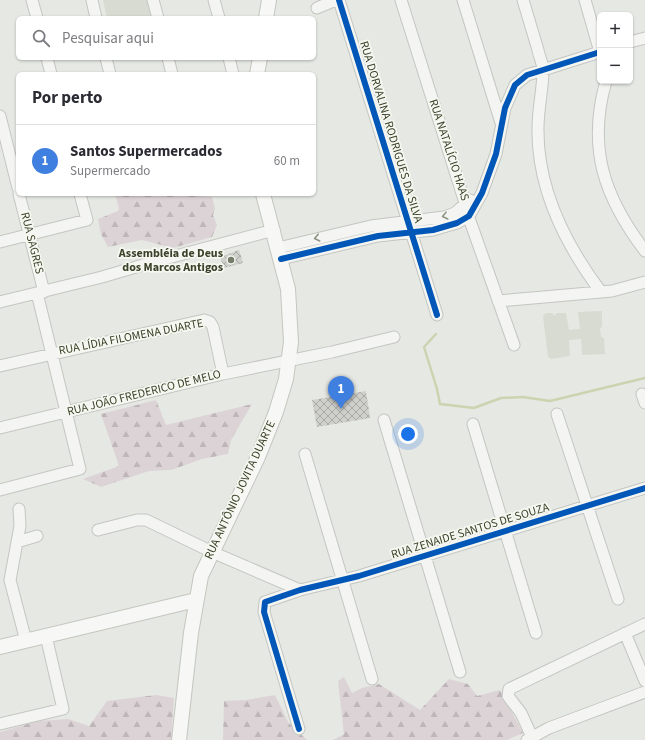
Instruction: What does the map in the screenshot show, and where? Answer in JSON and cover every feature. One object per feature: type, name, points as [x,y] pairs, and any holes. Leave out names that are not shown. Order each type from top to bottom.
[{"type":"main road","points":[[266,16],[269,0]]},
{"type":"main road","points":[[257,72],[260,60]]},
{"type":"main road","name":"RUA ANTÔNIO JOVITA DUARTE","points":[[180,740],[196,600],[201,576],[258,457],[276,412],[286,379],[291,342],[288,289],[274,230],[264,196]]},
{"type":"main road","points":[[0,647],[196,600]]},
{"type":"street","points":[[32,0],[36,16]]},
{"type":"street","points":[[92,0],[96,16]]},
{"type":"street","points":[[153,0],[157,16]]},
{"type":"street","points":[[214,0],[218,16]]},
{"type":"street","points":[[317,8],[337,0]]},
{"type":"street","name":"RUA DORVALINA RODRIGUES DA SILVA","points":[[337,0],[437,315]]},
{"type":"street","name":"RUA NATALÍCIO HAAS","points":[[401,0],[466,204],[468,217],[514,345]]},
{"type":"street","points":[[463,0],[501,123]]},
{"type":"street","points":[[523,0],[543,69],[538,129],[540,155],[547,187],[555,213],[567,242],[582,267],[601,292]]},
{"type":"street","points":[[585,0],[599,48]]},
{"type":"street","points":[[633,41],[645,38]]},
{"type":"street","points":[[280,254],[378,236],[420,233],[449,226],[468,217],[479,202],[496,154],[501,123],[508,98],[515,85],[527,74],[597,53]]},
{"type":"street","points":[[46,60],[50,72]]},
{"type":"street","points":[[106,60],[110,72]]},
{"type":"street","points":[[168,60],[172,72]]},
{"type":"street","points":[[230,60],[232,72]]},
{"type":"street","points":[[605,84],[598,109],[597,125],[601,161],[610,193],[618,211],[645,251]]},
{"type":"street","points":[[0,116],[16,174]]},
{"type":"street","points":[[280,254],[371,226],[444,216],[455,213],[485,184]]},
{"type":"street","name":"RUA SAGRES","points":[[0,490],[80,469],[52,353],[29,234],[20,196]]},
{"type":"street","points":[[0,242],[87,220],[81,196]]},
{"type":"street","points":[[0,302],[274,230]]},
{"type":"street","points":[[498,301],[601,292],[622,289],[645,282]]},
{"type":"street","name":"RUA LÍDIA FILOMENA DUARTE","points":[[0,366],[52,353],[204,320],[210,322],[214,327],[223,374]]},
{"type":"street","name":"RUA JOÃO FREDERICO DE MELO","points":[[0,428],[223,374],[394,337]]},
{"type":"street","points":[[557,414],[618,599]]},
{"type":"street","points":[[384,420],[460,672]]},
{"type":"street","points":[[473,424],[504,532],[536,633]]},
{"type":"street","points":[[305,454],[372,679]]},
{"type":"street","name":"RUA ZENAIDE SANTOS DE SOUZA","points":[[299,729],[264,607],[265,602],[300,590],[342,581],[645,488]]},
{"type":"street","points":[[20,509],[20,526],[10,580],[26,641]]},
{"type":"street","points":[[98,530],[137,520],[146,520],[212,552],[300,590]]},
{"type":"street","points":[[17,542],[37,536]]},
{"type":"street","points":[[645,624],[508,688],[508,696],[521,713],[529,739],[549,728],[645,692]]},
{"type":"street","points":[[625,633],[645,681]]},
{"type":"street","points":[[0,724],[62,709],[46,636]]},
{"type":"shaded area","points":[[103,0],[147,0],[151,16],[107,16]]},
{"type":"shaded area","points":[[602,311],[602,327],[600,328],[601,337],[604,338],[605,354],[582,355],[581,339],[569,340],[570,356],[551,359],[548,357],[543,316],[546,313],[553,313],[553,315],[556,315],[556,313],[566,313],[569,330],[580,329],[578,312]]},
{"type":"green space","points":[[116,196],[212,197],[215,208],[213,215],[217,225],[212,237],[173,248],[142,240],[108,247],[101,234],[98,219],[118,211],[119,208]]},
{"type":"green space","points":[[156,400],[166,425],[252,404],[231,440],[228,454],[202,459],[171,470],[149,471],[101,487],[83,479],[119,466],[101,414]]},
{"type":"green space","points":[[344,677],[352,693],[362,688],[379,684],[420,710],[449,679],[468,684],[477,696],[500,690],[523,733],[507,740],[333,740],[344,734],[338,681]]},
{"type":"green space","points":[[156,695],[174,698],[171,740],[0,740],[0,732],[38,721],[68,719],[89,726],[107,701]]},
{"type":"green space","points":[[275,695],[288,722],[307,740],[223,740],[224,701],[246,700]]},
{"type":"building","name":"Assembléia de Deus dos Marcos Antigos","points":[[239,250],[243,263],[224,268],[220,257]]},
{"type":"building","points":[[366,391],[370,418],[317,427],[312,400]]},
{"type":"waterway","points":[[436,334],[424,347],[440,404],[474,408],[501,398],[523,397],[550,401],[645,378]]},
{"type":"cycle path","points":[[339,0],[437,315]]},
{"type":"cycle path","points":[[281,259],[378,236],[433,230],[457,223],[469,216],[482,193],[496,154],[505,108],[515,85],[527,75],[597,53]]},
{"type":"cycle path","points":[[299,729],[264,612],[265,602],[300,590],[359,576],[645,488]]},
{"type":"place","name":"Assembléia de Deus dos Marcos Antigos","points":[[231,260]]},
{"type":"place","name":"Santos Supermercados","points":[[341,409]]}]
